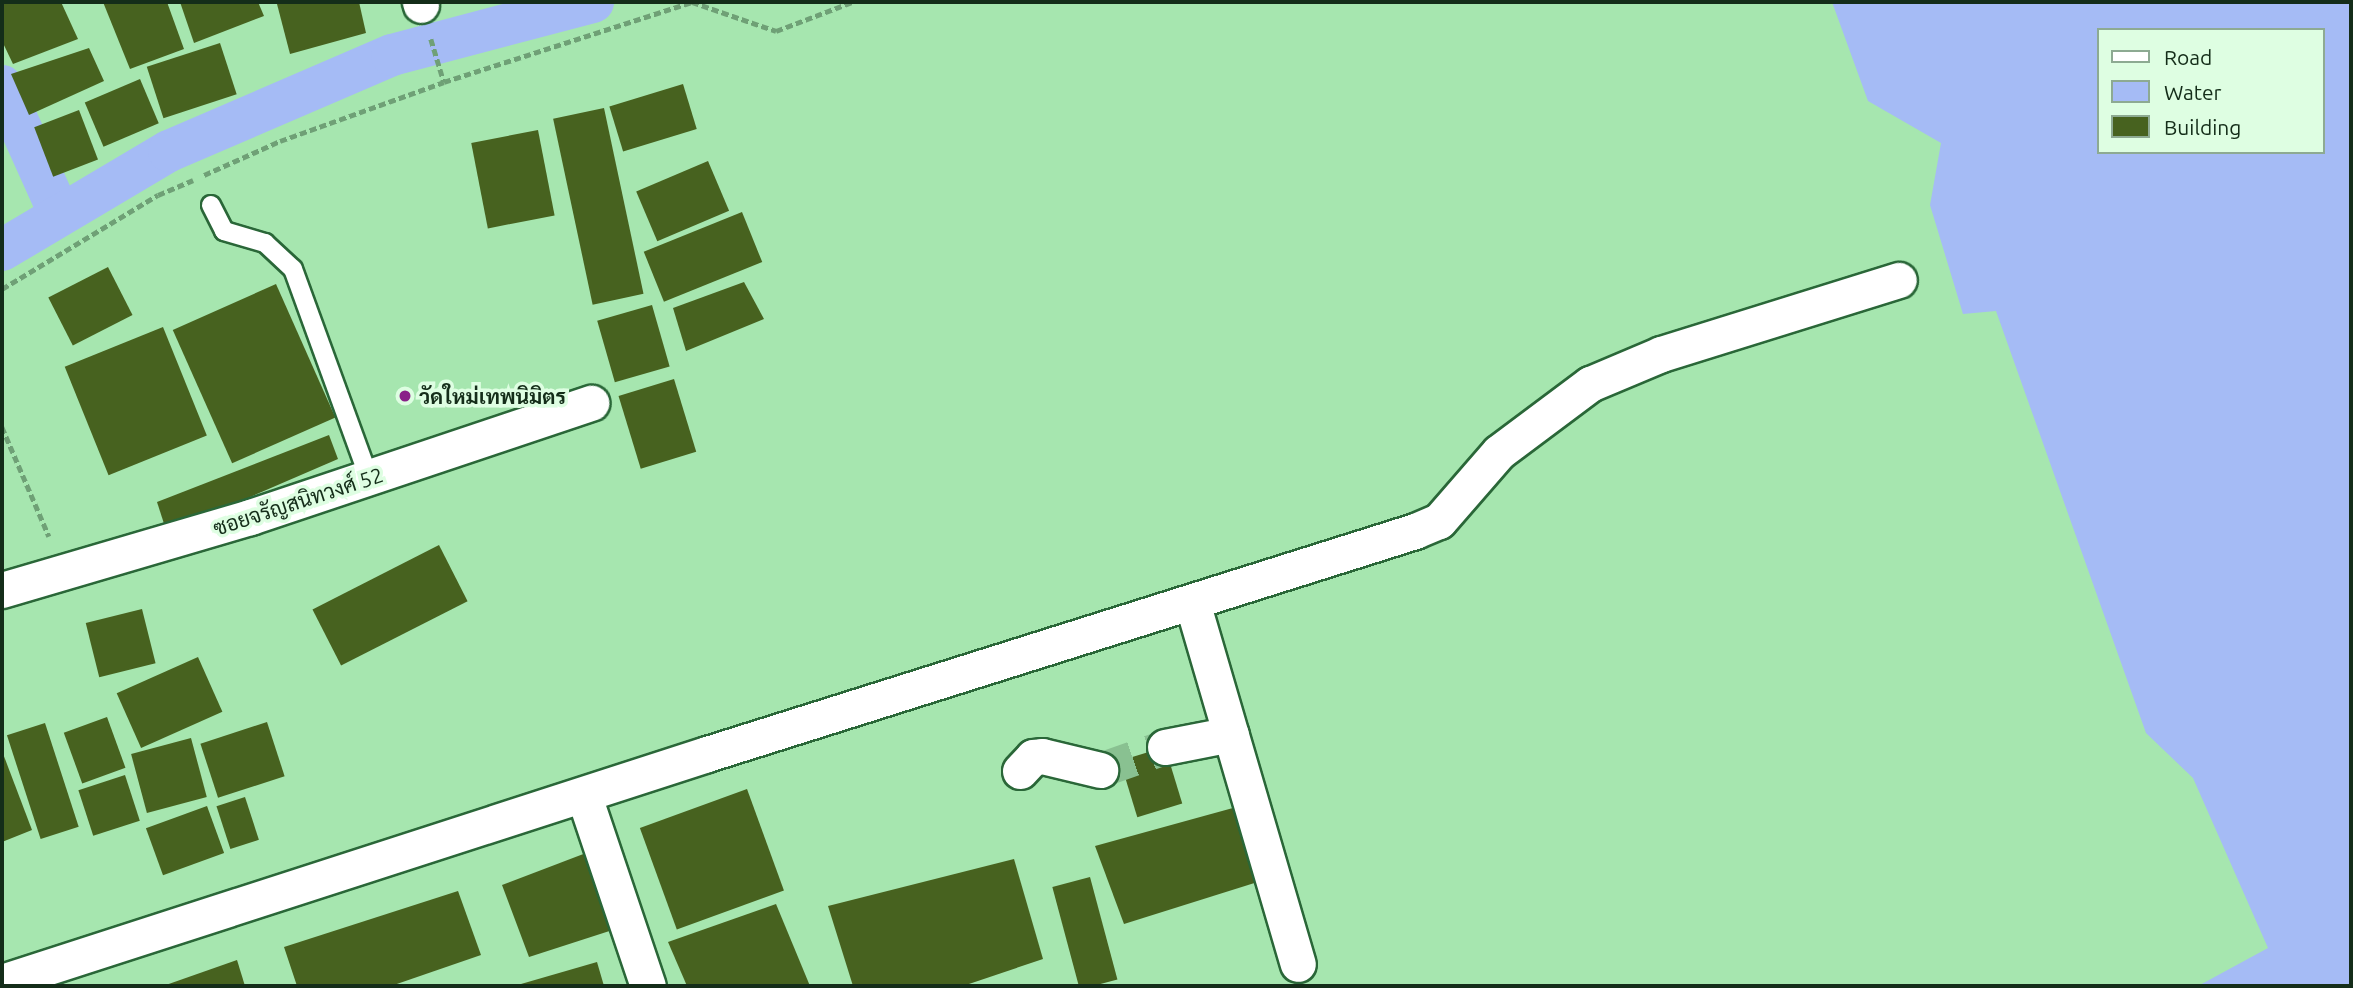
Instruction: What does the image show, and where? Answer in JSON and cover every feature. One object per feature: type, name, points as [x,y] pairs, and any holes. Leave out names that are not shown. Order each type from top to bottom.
[{"type":"street","points":[[2,982],[1439,521],[1499,452],[1590,384],[1661,354],[1899,280]]},
{"type":"street","name":"ซอยจรัญสนิทวงศ์ 52","points":[[2,590],[65,573],[369,478],[591,403]]},
{"type":"street","points":[[1192,602],[1298,964]]},
{"type":"street","points":[[1165,747],[1231,734]]},
{"type":"street","points":[[1020,771],[1028,760],[1042,756],[1100,770]]},
{"type":"street","points":[[584,796],[649,986]]},
{"type":"lane","points":[[211,205],[224,231],[265,243],[293,269],[369,478]]},
{"type":"path","points":[[2,289],[158,195],[280,141],[444,82],[692,2],[776,31],[852,2]]},
{"type":"path","points":[[2,427],[65,573]]},
{"type":"water","points":[[1832,2],[2351,2],[2351,986],[2198,986],[2268,948],[2193,778],[2146,733],[1996,311],[1963,314],[1930,205],[1941,143],[1868,101]]},
{"type":"building","points":[[2,2],[61,2],[78,39],[13,64],[2,41]]},
{"type":"building","points":[[103,2],[167,2],[184,49],[130,69]]},
{"type":"building","points":[[180,2],[258,2],[264,16],[194,43]]},
{"type":"building","points":[[359,2],[366,33],[290,54],[277,4]]},
{"type":"building","points":[[220,43],[237,94],[163,118],[147,67]]},
{"type":"building","points":[[89,48],[104,81],[29,115],[11,74]]},
{"type":"building","points":[[140,79],[159,123],[104,147],[85,102]]},
{"type":"building","points":[[683,84],[697,129],[623,151],[609,107]]},
{"type":"building","points":[[604,108],[644,294],[593,305],[553,119]]},
{"type":"building","points":[[79,110],[98,159],[53,177],[34,127]]},
{"type":"building","points":[[538,130],[555,215],[488,228],[471,143]]},
{"type":"building","points":[[708,161],[729,211],[657,241],[636,191]]},
{"type":"building","points":[[742,212],[762,262],[664,302],[644,252]]},
{"type":"building","points":[[108,267],[133,315],[73,346],[48,297]]},
{"type":"building","points":[[744,282],[764,319],[686,351],[673,308]]},
{"type":"building","points":[[276,284],[335,417],[232,463],[173,330]]},
{"type":"building","points":[[652,305],[670,367],[615,382],[597,321]]},
{"type":"building","points":[[163,327],[207,435],[109,475],[65,367]]},
{"type":"building","points":[[674,379],[696,452],[641,469],[619,396]]},
{"type":"building","points":[[329,435],[338,459],[167,533],[157,502]]},
{"type":"building","points":[[439,545],[468,601],[341,666],[312,609]]},
{"type":"building","points":[[142,609],[156,663],[99,677],[86,623]]},
{"type":"building","points":[[198,657],[222,712],[141,748],[117,693]]},
{"type":"building","points":[[107,717],[125,768],[82,783],[64,733]]},
{"type":"building","points":[[267,722],[285,776],[218,798],[200,744]]},
{"type":"building","points":[[45,723],[79,827],[41,839],[7,735]]},
{"type":"building","points":[[191,738],[207,797],[147,813],[131,754]]},
{"type":"building","points":[[1165,747],[1182,803],[1137,817],[1120,761]]},
{"type":"building","points":[[2,751],[32,830],[2,842]]},
{"type":"building","points":[[125,775],[140,821],[93,836],[78,790]]},
{"type":"building","points":[[747,789],[784,890],[677,929],[640,828]]},
{"type":"building","points":[[245,797],[259,840],[230,849],[216,806]]},
{"type":"building","points":[[1251,803],[1264,880],[1124,924],[1095,846]]},
{"type":"building","points":[[207,806],[224,853],[163,875],[146,828]]},
{"type":"building","points":[[586,853],[628,925],[529,957],[502,885]]},
{"type":"building","points":[[1014,859],[1043,959],[963,986],[853,986],[828,906]]},
{"type":"building","points":[[1090,877],[1117,979],[1093,986],[1079,986],[1052,887]]},
{"type":"building","points":[[458,891],[481,955],[391,986],[297,986],[284,947]]},
{"type":"building","points":[[776,904],[810,986],[687,986],[668,942]]},
{"type":"building","points":[[237,960],[245,986],[163,986]]},
{"type":"building","points":[[597,962],[604,986],[521,984]]},
{"type":"waterway","points":[[2,250],[169,151],[392,55],[593,2]]},
{"type":"waterway","points":[[2,86],[60,215]]},
{"type":"tunnel","points":[[1100,770],[1165,747]]},
{"type":"place","name":"วัดใหม่เทพนิมิตร","points":[[405,396]]}]
